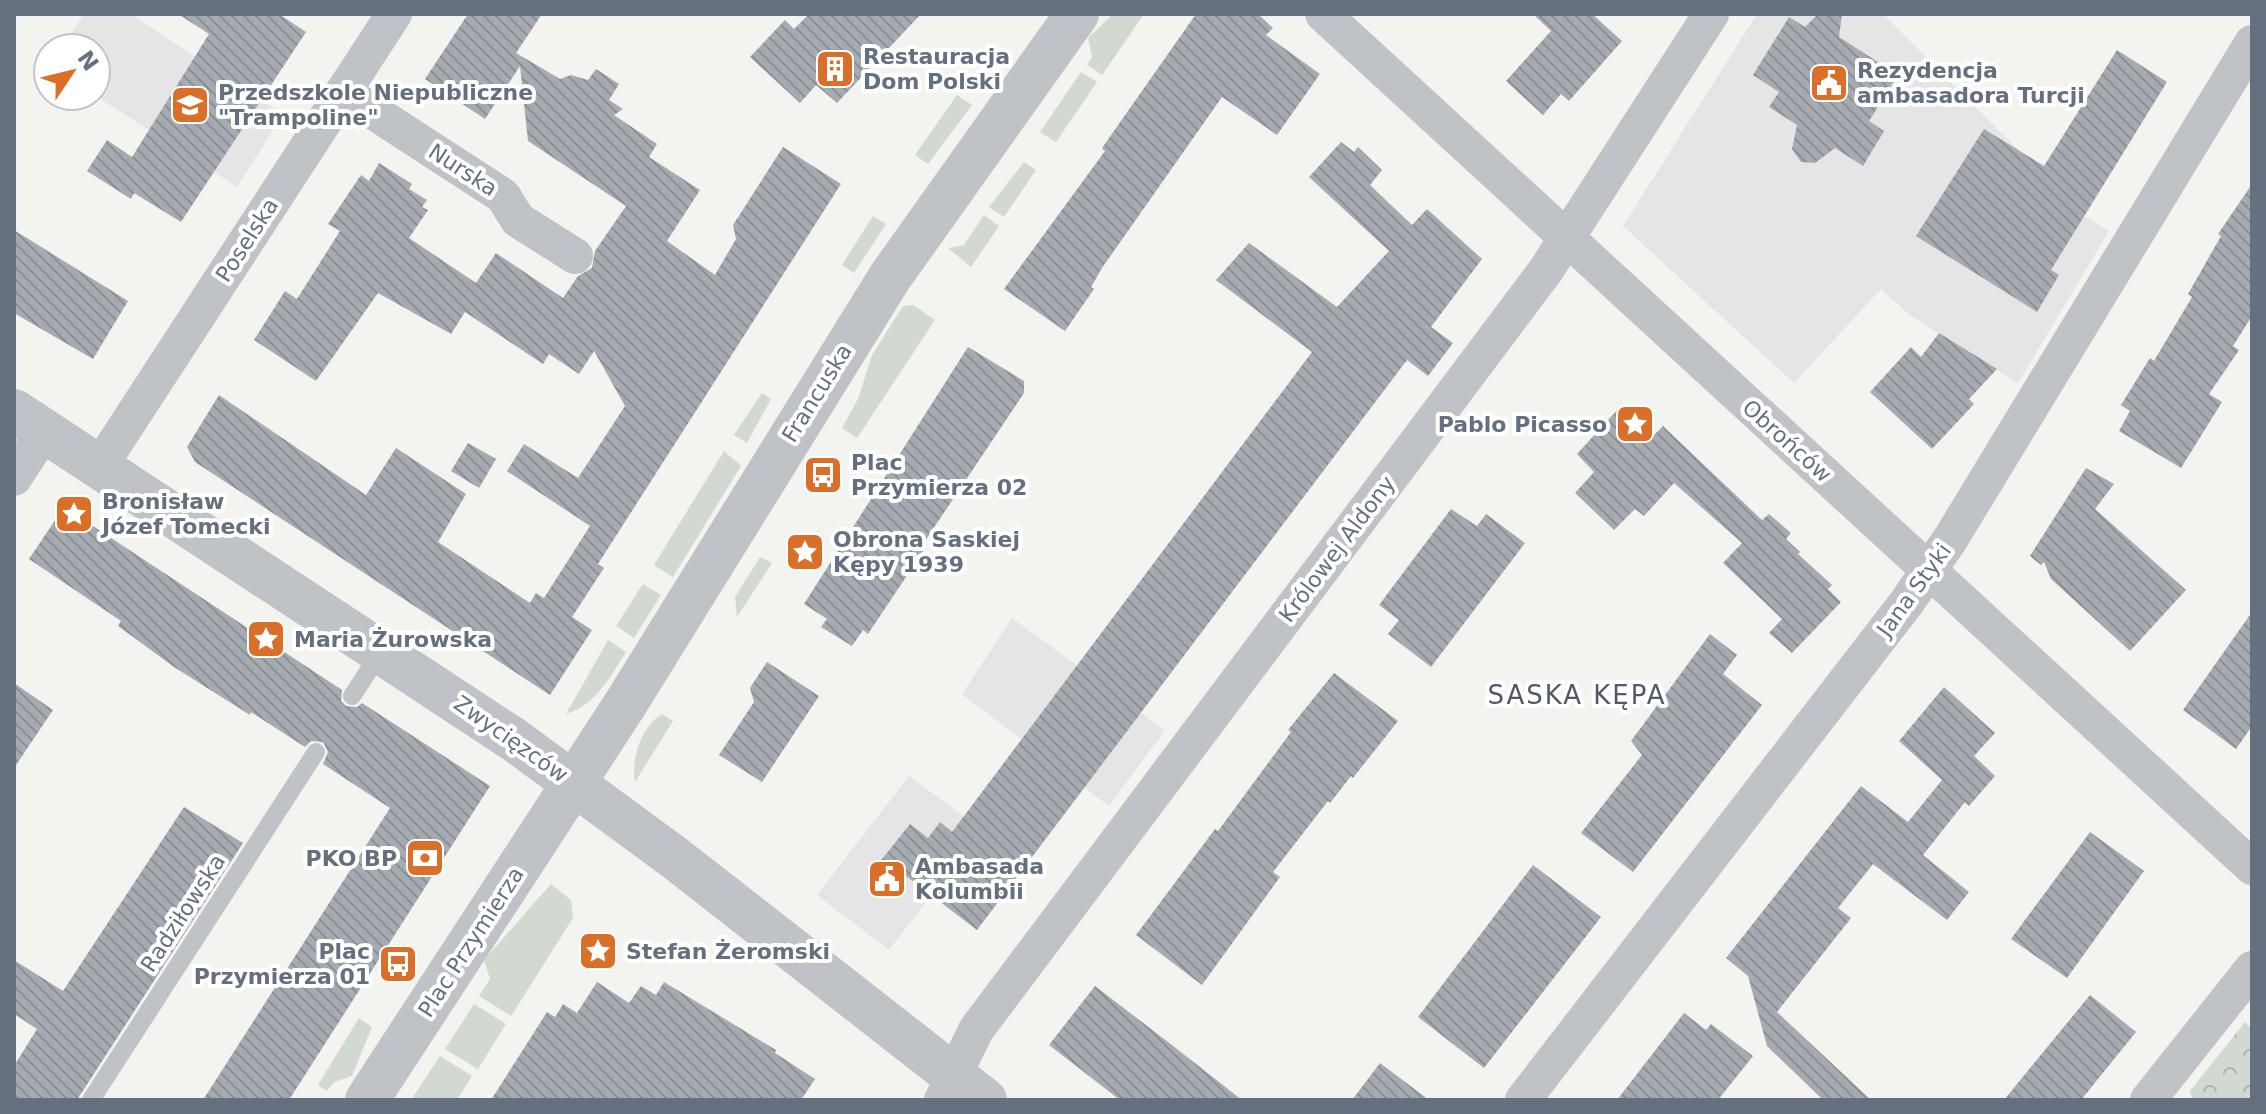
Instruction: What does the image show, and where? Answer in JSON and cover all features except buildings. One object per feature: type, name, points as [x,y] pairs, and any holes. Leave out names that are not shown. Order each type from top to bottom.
[{"type":"street","name":"Poselska","points":[[100,466],[394,14]]},
{"type":"street","name":"Francuska","points":[[575,784],[890,277],[1077,14]]},
{"type":"street","name":"Obrońców","points":[[1323,14],[2252,867]]},
{"type":"street","name":"Królowej Aldony","points":[[960,1092],[976,1030],[1546,270],[1711,14]]},
{"type":"street","name":"Jana Styki","points":[[1523,1100],[1928,571],[2252,43]]},
{"type":"street","name":"Nurska","points":[[343,92],[503,196],[518,220],[575,256]]},
{"type":"street","name":"Zwycięzców","points":[[30,420],[575,784],[960,1092]]},
{"type":"street","points":[[14,478],[30,420]]},
{"type":"street","name":"Plac Przymierza","points":[[367,1100],[575,784]]},
{"type":"street","points":[[2148,1100],[2252,969]]},
{"type":"lane","points":[[352,696],[381,652]]},
{"type":"lane","name":"Radziłowska","points":[[91,1100],[316,752]]},
{"type":"shaded area","name":"Przedszkole Niepubliczne \"Trampoline\"","points":[[84,14],[130,14],[283,114],[237,187],[112,106],[112,32],[72,32]]},
{"type":"shaded area","points":[[1757,14],[1883,14],[2084,216],[2109,231],[2018,383],[1908,314],[1881,289],[1794,383],[1623,226]]},
{"type":"shaded area","points":[[1012,618],[1165,730],[1109,806],[962,694]]},
{"type":"shaded area","name":"Ambasada Kolumbii","points":[[909,776],[982,830],[889,950],[817,895]]},
{"type":"green space","points":[[1113,14],[1144,14],[1102,75],[1087,65],[1092,57],[1088,38]]},
{"type":"green space","points":[[1081,72],[1097,82],[1056,142],[1040,132]]},
{"type":"green space","points":[[957,95],[972,105],[928,164],[915,155]]},
{"type":"green space","points":[[1024,162],[1036,170],[1004,217],[989,207]]},
{"type":"green space","points":[[984,215],[999,226],[971,267],[948,248],[964,245]]},
{"type":"green space","points":[[873,216],[886,224],[854,273],[842,265]]},
{"type":"green space","points":[[913,305],[935,320],[857,438],[842,428],[858,399],[872,355],[903,306]]},
{"type":"green space","points":[[762,393],[771,399],[747,443],[734,435]]},
{"type":"green space","points":[[724,451],[741,466],[673,577],[654,565]]},
{"type":"green space","points":[[760,557],[772,563],[737,617],[735,597]]},
{"type":"green space","points":[[643,584],[661,595],[634,638],[616,626]]},
{"type":"green space","points":[[608,640],[626,652],[594,697],[566,714]]},
{"type":"green space","points":[[662,714],[673,721],[635,782],[639,744],[648,727]]},
{"type":"green space","points":[[551,884],[571,900],[573,918],[511,1016],[479,996],[490,979],[484,960]]},
{"type":"green space","points":[[474,1004],[506,1024],[478,1069],[445,1049]]},
{"type":"green space","points":[[359,1018],[372,1027],[352,1076],[334,1082],[327,1091],[318,1085]]},
{"type":"green space","points":[[2245,1022],[2252,1029],[2252,1100],[2192,1100],[2190,1091]]},
{"type":"green space","points":[[440,1056],[472,1076],[457,1100],[411,1100]]},
{"type":"place","name":"Restauracja Dom Polski","points":[[835,69]]},
{"type":"place","name":"Rezydencja ambasadora Turcji","points":[[1829,83]]},
{"type":"place","name":"Przedszkole Niepubliczne \"Trampoline\"","points":[[190,105]]},
{"type":"place","name":"Pablo Picasso","points":[[1635,424]]},
{"type":"place","name":"Plac Przymierza 02","points":[[823,475]]},
{"type":"place","name":"Bronisław Józef Tomecki","points":[[74,514]]},
{"type":"place","name":"Obrona Saskiej Kępy 1939","points":[[805,552]]},
{"type":"place","name":"Maria Żurowska","points":[[266,639]]},
{"type":"place","name":"PKO BP","points":[[425,858]]},
{"type":"place","name":"Ambasada Kolumbii","points":[[887,879]]},
{"type":"place","name":"Stefan Żeromski","points":[[598,951]]},
{"type":"place","name":"Plac Przymierza 01","points":[[398,964]]},
{"type":"district","name":"SASKA KĘPA","points":[[1577,695]]}]
